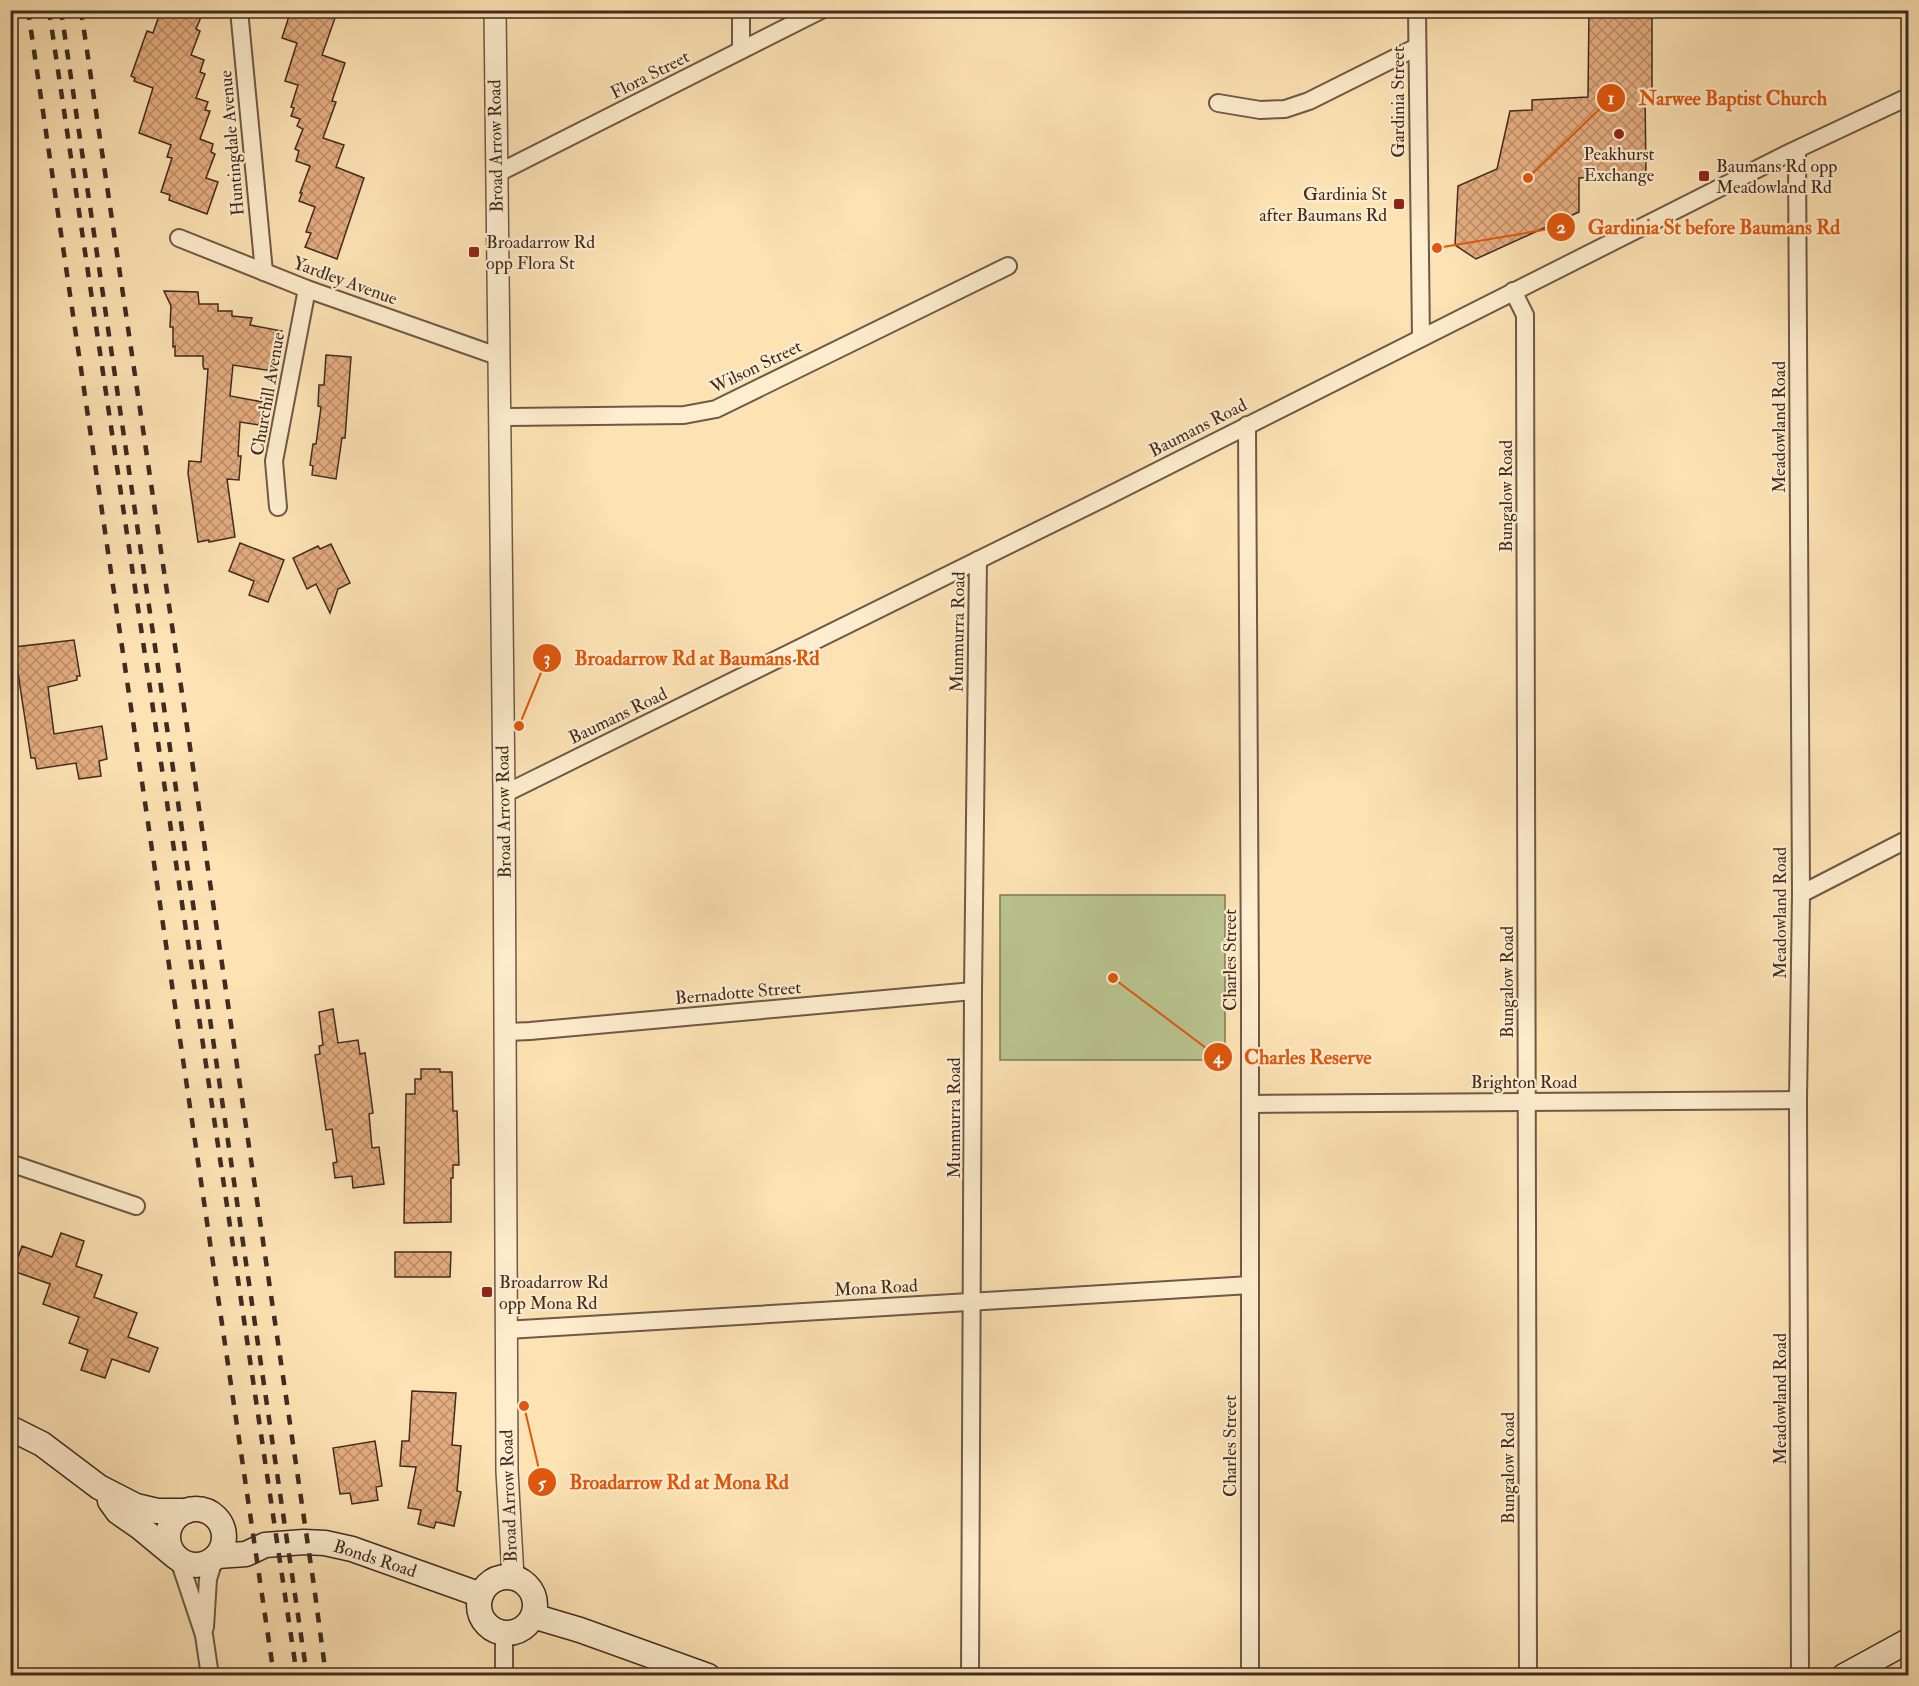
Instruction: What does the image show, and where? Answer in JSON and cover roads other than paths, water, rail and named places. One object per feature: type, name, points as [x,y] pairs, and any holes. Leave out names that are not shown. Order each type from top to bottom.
[{"type":"main road","points":[[10,1428],[52,1450],[99,1487],[147,1509],[167,1512],[195,1509],[208,1511],[221,1523],[224,1540],[222,1549],[215,1558],[200,1565],[185,1563],[118,1512],[99,1487]]},
{"type":"main road","points":[[178,1558],[170,1547],[169,1528],[176,1518],[186,1511]]},
{"type":"main road","name":"Bonds Road","points":[[221,1523],[265,1545]]},
{"type":"main road","name":"Bonds Road","points":[[215,1558],[246,1554],[265,1545],[304,1542],[340,1545],[481,1595]]},
{"type":"main road","points":[[513,1577],[527,1585],[532,1592],[535,1599],[534,1616],[522,1630],[504,1634],[496,1632],[483,1620],[479,1604],[481,1595],[494,1580],[513,1577]]},
{"type":"main road","points":[[534,1616],[708,1676]]},
{"type":"main road","points":[[1844,1676],[1908,1641]]},
{"type":"street","name":"Huntingdale Avenue","points":[[239,10],[264,272]]},
{"type":"street","name":"Broad Arrow Road","points":[[495,10],[506,1032],[507,1471],[513,1577]]},
{"type":"street","points":[[741,10],[741,50]]},
{"type":"street","name":"Flora Street","points":[[496,174],[821,10]]},
{"type":"street","name":"Gardinia Street","points":[[1417,10],[1421,338]]},
{"type":"street","points":[[1218,103],[1260,110],[1286,109],[1309,101],[1417,47]]},
{"type":"street","name":"Baumans Road","points":[[504,794],[978,560],[1797,150],[1908,97]]},
{"type":"street","name":"Meadowland Road","points":[[1797,150],[1801,894],[1798,1100],[1800,1676]]},
{"type":"street","name":"Yardley Avenue","points":[[179,238],[307,289],[500,357]]},
{"type":"street","name":"Wilson Street","points":[[499,417],[684,415],[716,409],[1008,266]]},
{"type":"street","name":"Churchill Avenue","points":[[278,507],[274,461],[307,289]]},
{"type":"street","name":"Bungalow Road","points":[[1513,291],[1525,315],[1528,1676]]},
{"type":"street","name":"Charles Street","points":[[1247,424],[1250,1676]]},
{"type":"street","name":"Munmurra Road","points":[[970,1676],[973,991],[978,560]]},
{"type":"street","points":[[1801,894],[1908,839]]},
{"type":"street","name":"Bernadotte Street","points":[[506,1032],[973,991]]},
{"type":"street","name":"Brighton Road","points":[[1250,1104],[1798,1100]]},
{"type":"street","points":[[10,1162],[136,1206]]},
{"type":"street","name":"Mona Road","points":[[506,1330],[1250,1285]]},
{"type":"street","points":[[178,1558],[204,1635],[210,1676]]},
{"type":"street","points":[[204,1635],[208,1579],[215,1558]]},
{"type":"street","points":[[504,1634],[504,1676]]},
{"type":"railway","points":[[28,10],[274,1676]]},
{"type":"railway","points":[[49,10],[297,1676]]},
{"type":"railway","points":[[61,10],[307,1676]]},
{"type":"railway","points":[[81,10],[326,1676]]},
{"type":"place","name":"Peakhurst Exchange","points":[[1619,134]]},
{"type":"place","name":"Baumans Rd opp Meadowland Rd","points":[[1704,176]]},
{"type":"place","name":"Narwee Baptist Church","points":[[1528,178]]},
{"type":"place","name":"Gardinia St after Baumans Rd","points":[[1399,204]]},
{"type":"place","name":"Gardinia St before Baumans Rd","points":[[1437,248]]},
{"type":"place","name":"Broadarrow Rd opp Flora St","points":[[474,252]]},
{"type":"place","name":"Broadarrow Rd at Baumans Rd","points":[[519,726]]},
{"type":"place","name":"Charles Reserve","points":[[1113,978]]},
{"type":"place","name":"Broadarrow Rd opp Mona Rd","points":[[487,1292]]},
{"type":"place","name":"Broadarrow Rd at Mona Rd","points":[[524,1406]]}]
